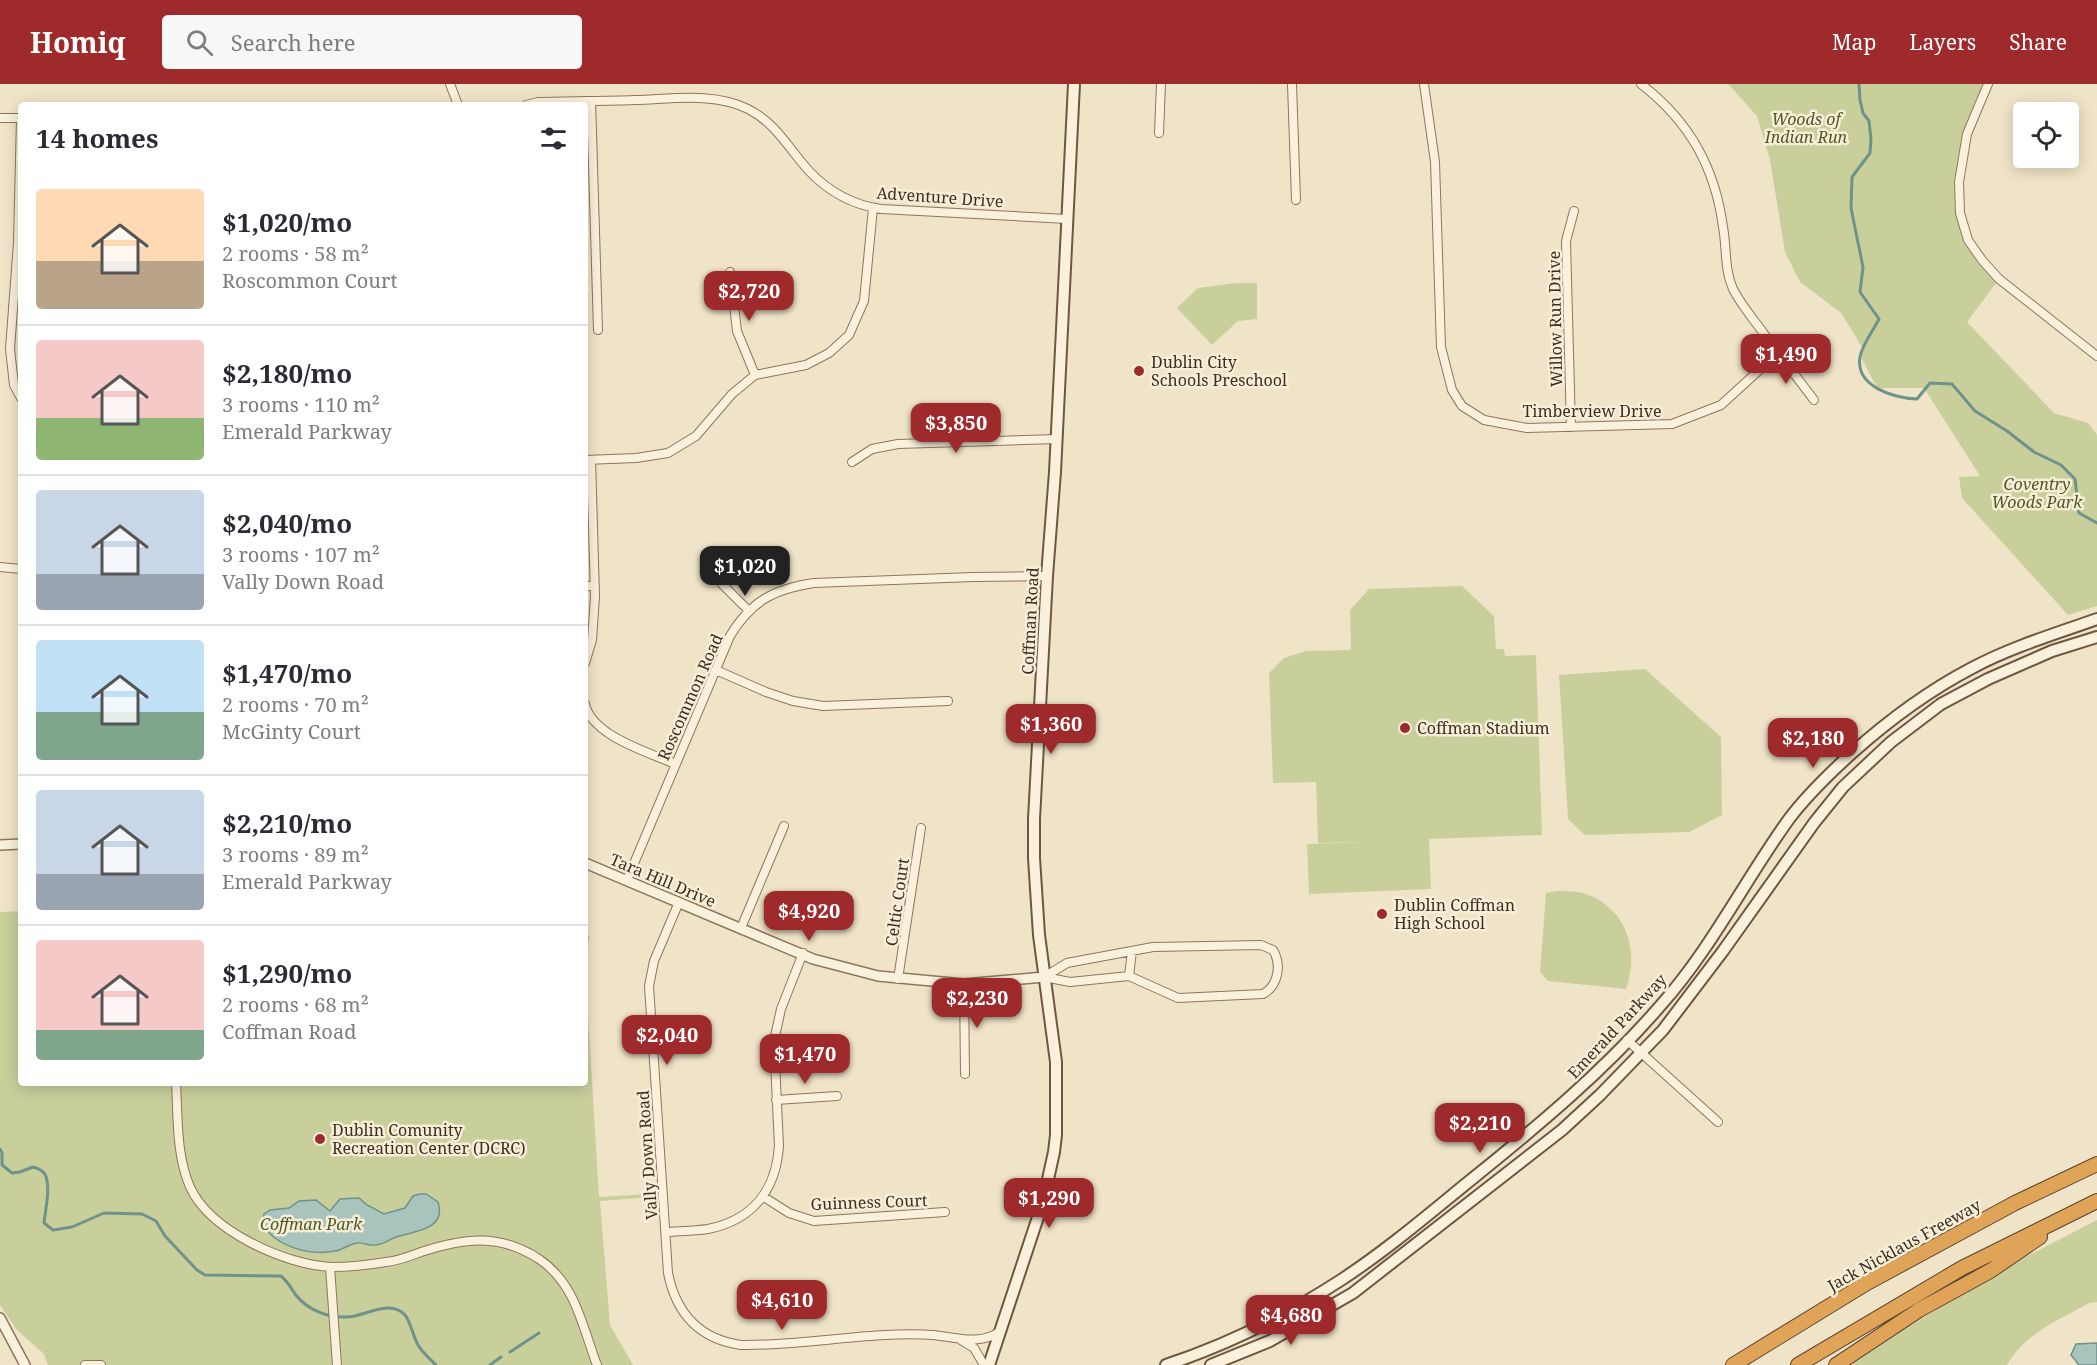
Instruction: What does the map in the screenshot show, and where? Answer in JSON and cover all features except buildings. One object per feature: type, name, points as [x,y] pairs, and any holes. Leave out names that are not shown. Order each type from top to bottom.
[{"type":"highway","name":"Jack Nicklaus Freeway","points":[[1733,1365],[1867,1283],[2015,1203],[2097,1164]]},
{"type":"highway","points":[[1798,1365],[1962,1268],[2097,1201]]},
{"type":"highway","points":[[1836,1365],[1919,1310],[1990,1271],[2074,1212]]},
{"type":"main road","name":"Coffman Road","points":[[989,1365],[1043,1202],[1054,1152],[1057,1116],[1056,1062],[1039,935],[1034,858],[1035,799],[1057,439],[1074,84]]},
{"type":"main road","name":"Emerald Parkway","points":[[1166,1365],[1193,1356],[1263,1324],[1343,1279],[1437,1208],[1541,1123],[1604,1065],[1662,1004],[1709,941],[1791,817],[1826,777],[1894,717],[1972,668],[2048,636],[2097,620]]},
{"type":"main road","name":"Emerald Parkway","points":[[1211,1365],[1270,1341],[1353,1293],[1562,1130],[1663,1030],[1723,951],[1814,823],[1843,787],[1891,742],[1941,704],[1988,679],[2052,651],[2097,637]]},
{"type":"street","points":[[450,84],[457,102]]},
{"type":"street","points":[[1159,133],[1161,84]]},
{"type":"street","points":[[1292,84],[1296,200]]},
{"type":"street","name":"Timberview Drive","points":[[1424,84],[1435,162],[1441,347],[1452,390],[1462,406],[1484,420],[1527,428],[1672,424],[1721,405],[1778,353]]},
{"type":"street","points":[[1641,84],[1658,97],[1688,131],[1713,178],[1724,230],[1726,270],[1734,290],[1814,400]]},
{"type":"street","points":[[1988,84],[1967,134],[1959,182],[1960,213],[1968,240],[1999,279],[2094,354],[2097,344]]},
{"type":"street","name":"Adventure Drive","points":[[538,102],[698,98],[734,104],[750,110],[764,120],[789,144],[808,169],[831,190],[858,203],[873,208],[1067,219]]},
{"type":"street","points":[[591,101],[598,330]]},
{"type":"street","points":[[0,118],[18,118]]},
{"type":"street","points":[[588,653],[592,640],[595,586],[588,460],[636,458],[668,453],[696,436],[732,394],[755,375],[806,365],[829,353],[849,334],[864,302],[873,208]]},
{"type":"street","name":"Willow Run Drive","points":[[1571,427],[1566,241],[1574,211]]},
{"type":"street","points":[[18,255],[10,349],[14,386],[18,393]]},
{"type":"street","points":[[730,272],[737,331],[755,375]]},
{"type":"street","points":[[852,462],[872,449],[898,444],[1057,439]]},
{"type":"street","points":[[0,567],[18,568]]},
{"type":"street","name":"Roscommon Road","points":[[627,880],[730,636],[748,610],[771,594],[792,586],[814,583],[1047,576]]},
{"type":"street","points":[[722,584],[748,610]]},
{"type":"street","points":[[588,586],[595,586]]},
{"type":"street","points":[[716,670],[784,698],[823,706],[948,701]]},
{"type":"street","points":[[588,712],[599,727],[617,739],[675,764]]},
{"type":"street","points":[[741,928],[784,826]]},
{"type":"street","name":"Celtic Court","points":[[898,979],[921,828]]},
{"type":"street","points":[[0,845],[18,844]]},
{"type":"street","name":"Tara Hill Drive","points":[[588,864],[813,959],[846,968],[898,979],[964,984],[1044,977]]},
{"type":"street","name":"Vally Down Road","points":[[679,902],[654,961],[649,986],[668,1273],[677,1302],[685,1315],[699,1329],[730,1344],[755,1345],[911,1335],[979,1339],[992,1336],[1000,1331]]},
{"type":"street","points":[[1265,945],[1276,953],[1277,976],[1271,989],[1263,994],[1185,998],[1166,994],[1129,976],[1071,982],[1044,977],[1067,963],[1167,947],[1265,945]]},
{"type":"street","points":[[1129,976],[1132,951]]},
{"type":"street","points":[[666,1232],[706,1229],[723,1225],[751,1209],[764,1197],[773,1180],[778,1162],[773,1058],[776,1025],[803,953]]},
{"type":"street","points":[[964,984],[965,1074]]},
{"type":"street","points":[[1627,1040],[1719,1122]]},
{"type":"street","points":[[176,1086],[180,1142],[190,1187],[213,1217],[230,1230],[288,1258],[330,1267],[390,1262],[468,1240],[490,1240],[508,1244],[541,1261],[563,1282],[577,1306],[597,1365]]},
{"type":"street","points":[[776,1100],[837,1096]]},
{"type":"street","name":"Guinness Court","points":[[764,1197],[789,1213],[814,1221],[945,1212]]},
{"type":"street","points":[[330,1267],[337,1365]]},
{"type":"street","points":[[0,1318],[25,1365]]},
{"type":"street","points":[[954,1337],[974,1348],[984,1365]]},
{"type":"street","points":[[85,1365],[102,1365]]},
{"type":"green space","name":"Coventry Woods Park","points":[[1728,84],[1990,84],[1967,134],[1959,182],[1968,240],[1999,279],[1967,322],[2054,413],[2088,423],[2097,435],[2097,606],[2068,615],[1962,498],[1959,477],[1980,476],[1924,388],[1877,388],[1860,355],[1862,347],[1841,313],[1800,282],[1785,252],[1770,160],[1757,116]]},
{"type":"green space","points":[[1257,283],[1257,319],[1238,321],[1212,345],[1177,308],[1198,288]]},
{"type":"green space","name":"Coffman Stadium","points":[[1462,586],[1494,616],[1496,649],[1504,649],[1505,656],[1536,655],[1542,835],[1429,839],[1431,889],[1309,894],[1307,844],[1364,842],[1318,843],[1316,782],[1273,783],[1269,673],[1284,658],[1306,651],[1351,650],[1350,610],[1369,589]]},
{"type":"green space","points":[[1645,669],[1721,737],[1722,815],[1689,832],[1585,835],[1568,819],[1559,675]]},
{"type":"green space","points":[[1557,891],[1589,895],[1613,911],[1621,922],[1630,947],[1630,975],[1626,989],[1548,981],[1540,972],[1546,893]]},
{"type":"green space","name":"Coffman Park","points":[[18,911],[18,1086],[588,1086],[588,1014],[599,1197],[651,1194],[652,1197],[600,1201],[610,1325],[633,1365],[48,1365],[44,1354],[17,1330],[0,1305],[0,912]]},
{"type":"green space","points":[[2097,1220],[2097,1302],[2089,1303],[2044,1328],[2023,1344],[2007,1365],[1845,1365],[2012,1264]]},
{"type":"water","points":[[426,1194],[438,1202],[440,1211],[438,1218],[427,1228],[378,1245],[359,1243],[335,1251],[304,1251],[275,1238],[262,1223],[264,1214],[270,1210],[289,1208],[299,1201],[316,1200],[330,1211],[340,1199],[359,1198],[384,1214],[405,1208],[413,1196]]},
{"type":"water","points":[[2097,1343],[2097,1365],[2079,1365],[2071,1355],[2076,1344]]},
{"type":"waterway","points":[[1859,84],[1860,100],[1863,113],[1869,121],[1871,139],[1870,153],[1852,177],[1851,208],[1863,267],[1860,292],[1879,319],[1861,352],[1860,367],[1864,376],[1878,389],[1898,396],[1917,399],[1930,383],[1952,384],[1975,411],[2007,431],[2034,452],[2061,465],[2075,479],[2079,513],[2097,523]]},
{"type":"waterway","points":[[0,1149],[2,1165],[12,1173],[33,1167],[41,1170],[45,1175],[48,1188],[44,1223],[53,1230],[72,1227],[104,1213],[142,1214],[156,1221],[165,1236],[197,1270],[205,1275],[281,1276],[300,1300],[318,1312],[333,1316],[354,1316],[385,1308],[399,1310],[407,1318],[420,1348],[436,1365]]},
{"type":"waterway","points":[[510,1352],[539,1333]]},
{"type":"waterway","points":[[490,1365],[501,1357]]},
{"type":"place","name":"Dublin City Schools Preschool","points":[[1139,371]]},
{"type":"place","name":"Coffman Stadium","points":[[1405,728]]},
{"type":"place","name":"Dublin Coffman High School","points":[[1382,914]]},
{"type":"place","name":"Dublin Comunity Recreation Center (DCRC)","points":[[320,1139]]},
{"type":"park label","name":"Woods of Indian Run","points":[[1806,128]]}]
